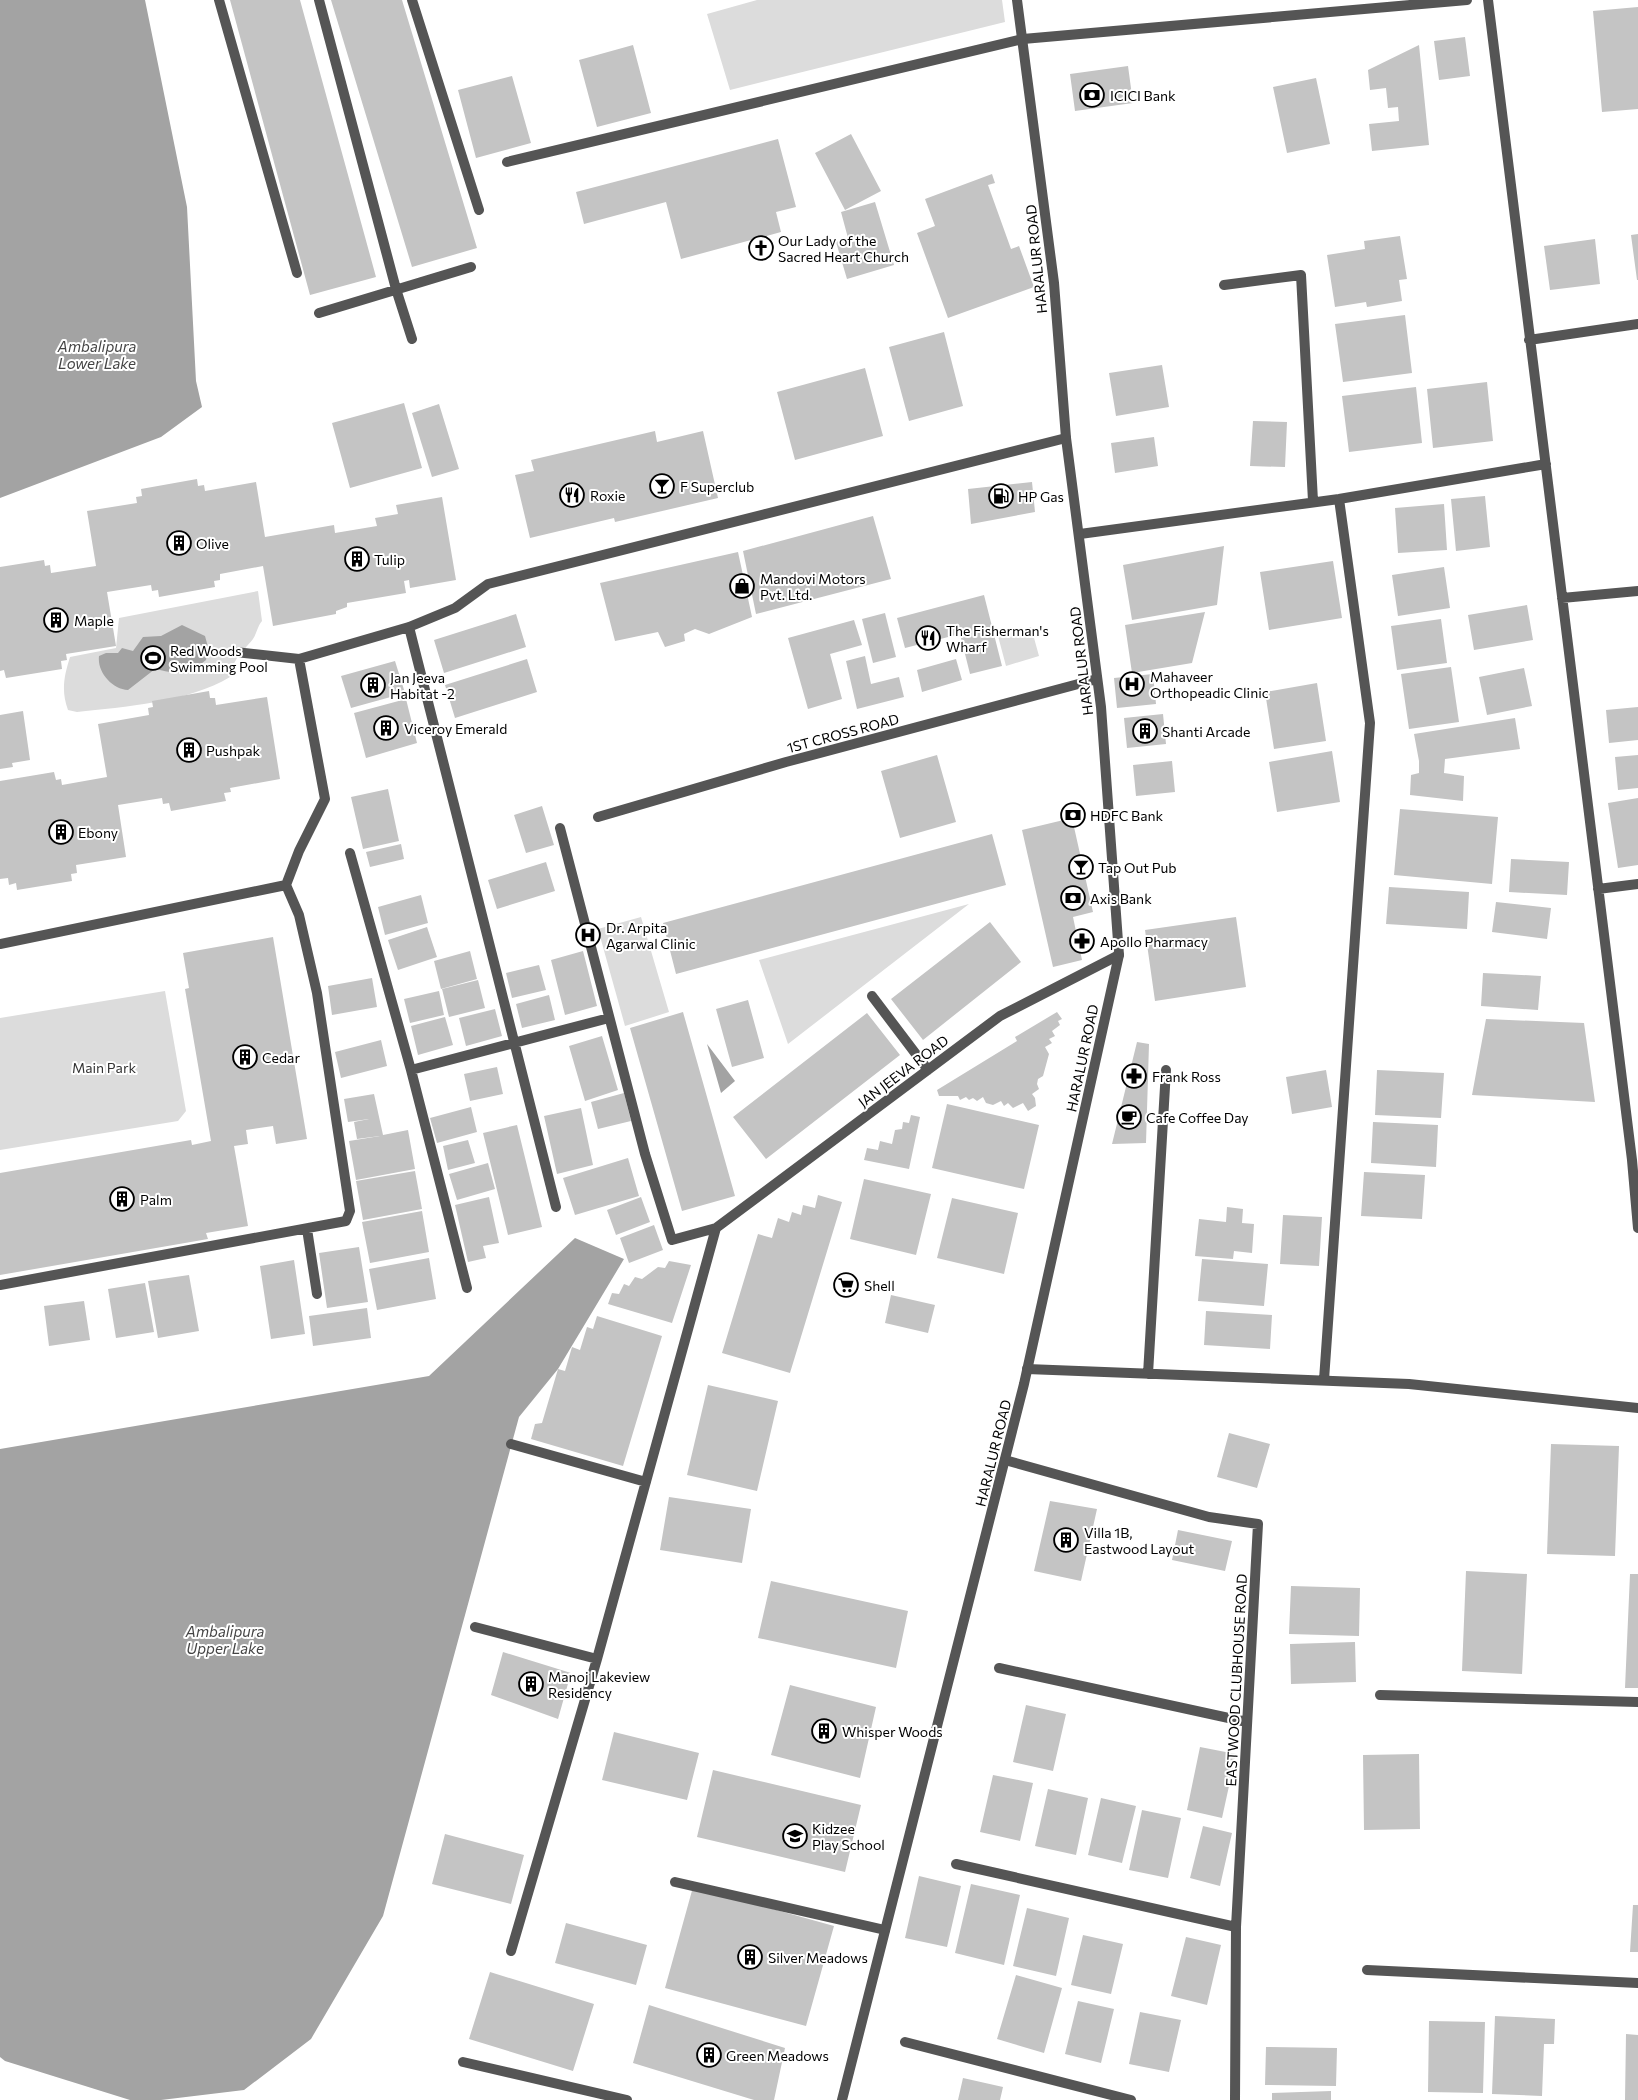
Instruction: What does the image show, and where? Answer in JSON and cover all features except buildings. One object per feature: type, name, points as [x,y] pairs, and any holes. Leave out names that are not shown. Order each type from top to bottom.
[{"type":"street","points":[[219,0],[297,273]]},
{"type":"street","points":[[320,0],[396,289],[412,340]]},
{"type":"street","points":[[412,0],[478,210]]},
{"type":"street","name":"HARALUR ROAD","points":[[842,2100],[1005,1460],[1119,955],[1097,679],[1080,534],[1066,438],[1054,283],[1017,0]]},
{"type":"street","points":[[507,162],[1023,39],[1467,0]]},
{"type":"street","points":[[1488,0],[1598,889],[1635,1160],[1638,1228]]},
{"type":"street","points":[[320,313],[471,267]]},
{"type":"street","points":[[1224,285],[1301,275],[1313,501]]},
{"type":"street","points":[[1529,340],[1638,324]]},
{"type":"street","points":[[235,652],[299,659],[409,627],[455,608],[488,584],[1066,438]]},
{"type":"street","points":[[1080,534],[1339,499],[1546,464]]},
{"type":"street","points":[[1324,1380],[1370,723],[1339,499]]},
{"type":"street","points":[[1562,598],[1638,591]]},
{"type":"street","points":[[409,627],[516,1042],[556,1207]]},
{"type":"street","points":[[0,1285],[346,1221],[350,1211],[317,993],[299,914],[286,885],[298,851],[324,799],[299,659]]},
{"type":"street","name":"1ST CROSS ROAD","points":[[598,817],[786,762],[1097,679]]},
{"type":"street","points":[[560,828],[645,1154],[672,1240],[716,1228]]},
{"type":"street","points":[[350,853],[410,1070],[466,1288]]},
{"type":"street","points":[[1598,889],[1638,884]]},
{"type":"street","points":[[0,944],[286,885]]},
{"type":"street","name":"JAN JEEVA ROAD","points":[[716,1228],[1000,1016],[1119,955]]},
{"type":"street","points":[[872,996],[928,1070]]},
{"type":"street","points":[[410,1070],[609,1018]]},
{"type":"street","points":[[1148,1374],[1166,1070]]},
{"type":"street","points":[[512,1951],[597,1659],[716,1228]]},
{"type":"street","points":[[307,1229],[317,1294]]},
{"type":"street","points":[[1027,1369],[1409,1384],[1638,1408]]},
{"type":"street","points":[[511,1444],[646,1482]]},
{"type":"street","name":"EASTWOOD CLUBHOUSE ROAD","points":[[1005,1460],[1209,1518],[1258,1524],[1236,1927],[1235,2100]]},
{"type":"street","points":[[475,1627],[597,1659]]},
{"type":"street","points":[[999,1668],[1247,1722]]},
{"type":"street","points":[[1380,1695],[1638,1702]]},
{"type":"street","points":[[956,1864],[1236,1927]]},
{"type":"street","points":[[675,1882],[885,1930]]},
{"type":"street","points":[[1367,1970],[1638,1984]]},
{"type":"street","points":[[905,2042],[1131,2100]]},
{"type":"street","points":[[463,2062],[627,2100]]},
{"type":"green space","points":[[757,0],[1002,0],[1005,22],[730,90],[707,14]]},
{"type":"green space","points":[[258,591],[262,621],[253,639],[236,660],[230,677],[214,685],[176,698],[115,708],[77,712],[68,710],[64,684],[70,657],[116,648],[119,618]]},
{"type":"green space","points":[[1031,627],[1039,656],[1006,666],[998,636]]},
{"type":"green space","points":[[969,904],[788,1044],[759,960]]},
{"type":"green space","points":[[641,917],[669,1012],[625,1026],[598,929]]},
{"type":"green space","name":"Main Park","points":[[165,991],[186,1111],[178,1121],[0,1150],[0,1018]]},
{"type":"water","name":"Ambalipura Lower Lake","points":[[0,0],[145,0],[187,207],[196,381],[202,407],[161,437],[0,498]]},
{"type":"water","name":"Red Woods Swimming Pool","points":[[182,625],[205,636],[208,647],[206,660],[193,669],[187,672],[176,673],[155,669],[128,690],[116,687],[103,674],[100,668],[99,656],[106,653],[118,653],[122,648],[133,651],[143,637],[161,636]]},
{"type":"water","points":[[707,1044],[735,1081],[721,1093]]},
{"type":"water","name":"Ambalipura Upper Lake","points":[[575,1238],[624,1259],[558,1369],[519,1417],[383,1916],[311,2039],[244,2090],[161,2100],[130,2100],[5,2061],[0,2057],[0,1449],[429,1376]]},
{"type":"place","name":"ICICI Bank","points":[[1092,95]]},
{"type":"place","name":"Our Lady of the Sacred Heart Church","points":[[761,248]]},
{"type":"place","name":"F Superclub","points":[[662,486]]},
{"type":"place","name":"Roxie","points":[[572,495]]},
{"type":"place","name":"HP Gas","points":[[1001,496]]},
{"type":"place","name":"Olive","points":[[179,543]]},
{"type":"place","name":"Tulip","points":[[357,559]]},
{"type":"place","name":"Mandovi Motors Pvt. Ltd.","points":[[742,586]]},
{"type":"place","name":"Maple","points":[[56,620]]},
{"type":"place","name":"The Fisherman's Wharf","points":[[928,638]]},
{"type":"place","name":"Red Woods Swimming Pool","points":[[153,658]]},
{"type":"place","name":"Mahaveer Orthopeadic Clinic","points":[[1132,684]]},
{"type":"place","name":"Jan Jeeva Habitat -2","points":[[373,685]]},
{"type":"place","name":"Viceroy Emerald","points":[[386,728]]},
{"type":"place","name":"Shanti Arcade","points":[[1145,731]]},
{"type":"place","name":"Pushpak","points":[[189,750]]},
{"type":"place","name":"HDFC Bank","points":[[1073,815]]},
{"type":"place","name":"Ebony","points":[[61,832]]},
{"type":"place","name":"Tap Out Pub","points":[[1081,867]]},
{"type":"place","name":"Axis Bank","points":[[1073,898]]},
{"type":"place","name":"Dr. Arpita Agarwal Clinic","points":[[588,935]]},
{"type":"place","name":"Apollo Pharmacy","points":[[1082,941]]},
{"type":"place","name":"Cedar","points":[[245,1057]]},
{"type":"place","name":"Frank Ross","points":[[1134,1076]]},
{"type":"place","name":"Cafe Coffee Day","points":[[1129,1117]]},
{"type":"place","name":"Palm","points":[[122,1199]]},
{"type":"place","name":"Shell","points":[[846,1285]]},
{"type":"place","name":"Villa 1B, Eastwood Layout","points":[[1066,1540]]},
{"type":"place","name":"Manoj Lakeview Residency","points":[[531,1684]]},
{"type":"place","name":"Whisper Woods","points":[[824,1731]]},
{"type":"place","name":"Kidzee Play School","points":[[795,1836]]},
{"type":"place","name":"Silver Meadows","points":[[750,1957]]},
{"type":"place","name":"Green Meadows","points":[[709,2055]]}]
